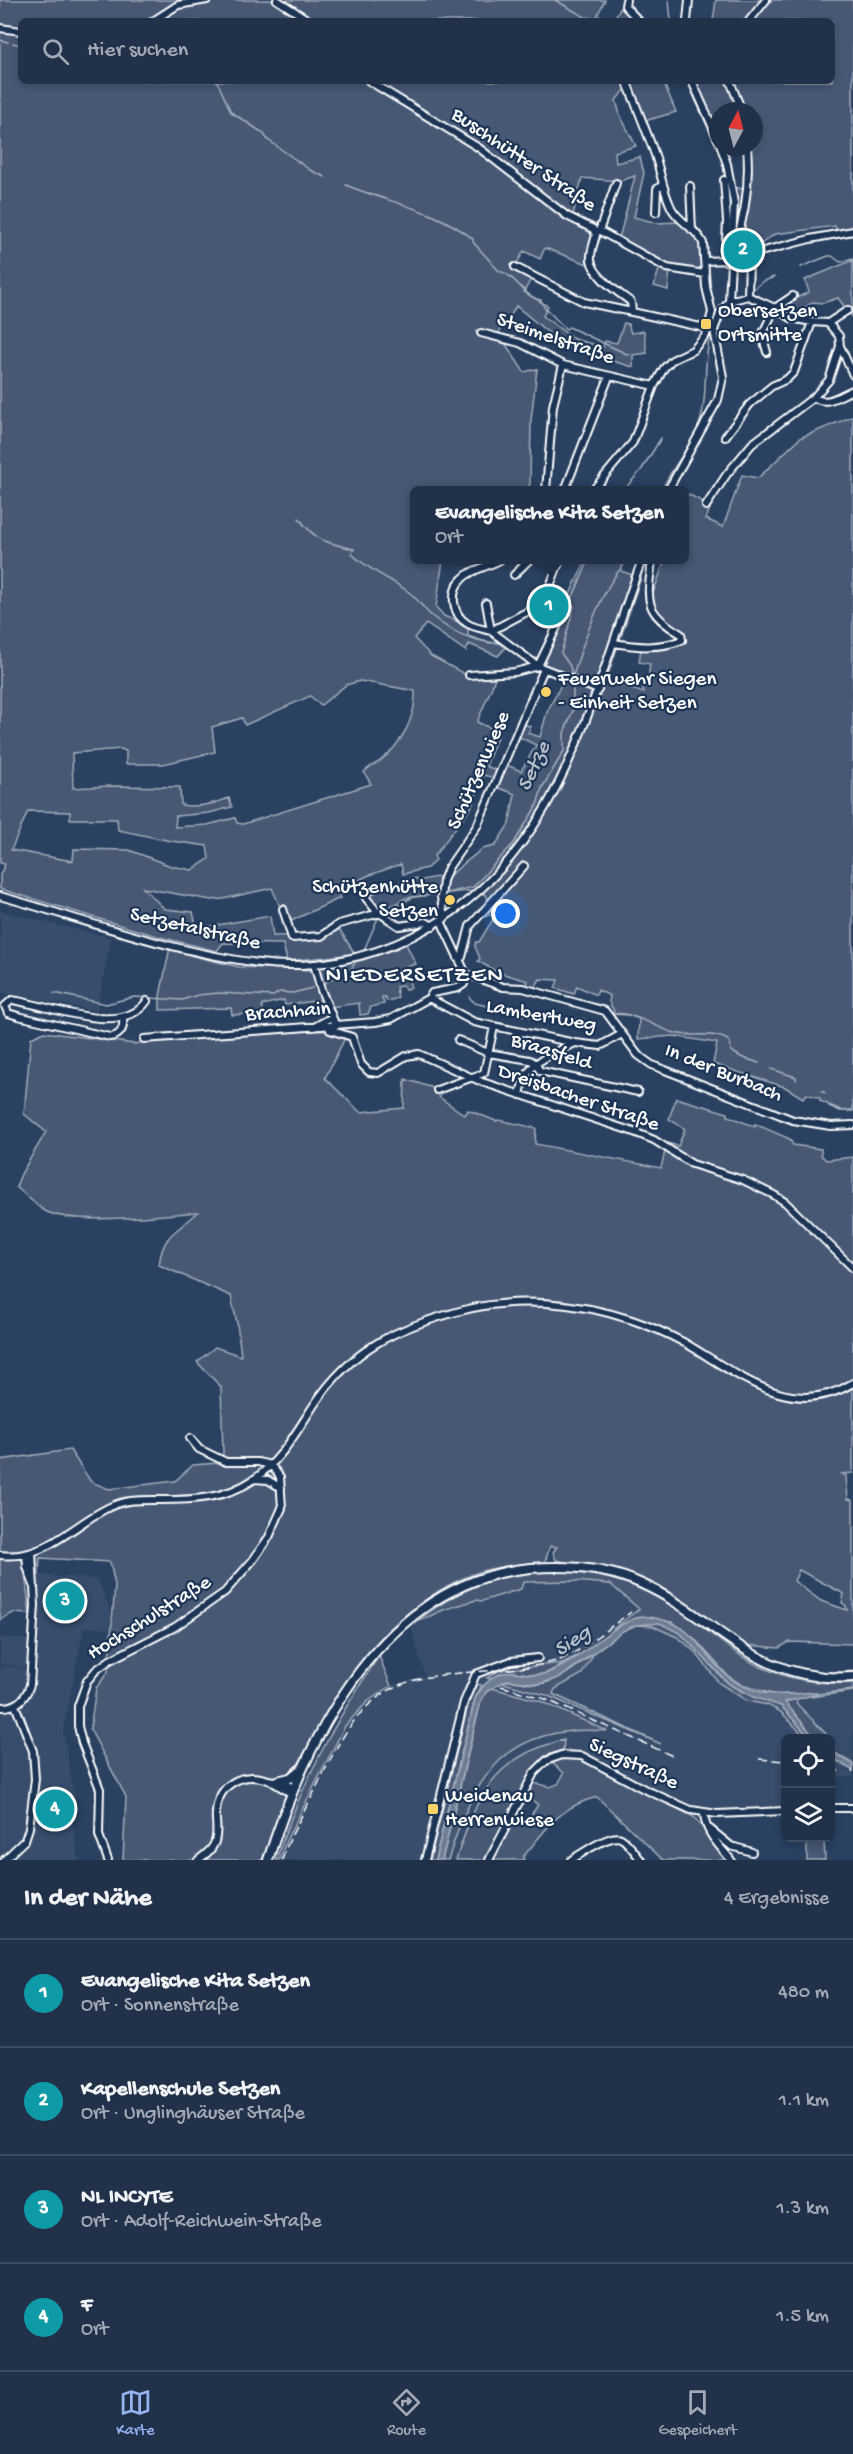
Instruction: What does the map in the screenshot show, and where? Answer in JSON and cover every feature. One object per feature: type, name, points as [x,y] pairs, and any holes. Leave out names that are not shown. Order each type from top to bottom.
[{"type":"main road","points":[[268,1860],[306,1763],[329,1719],[349,1688],[397,1629],[429,1603],[457,1587],[489,1575],[518,1569],[567,1567],[616,1575],[665,1596],[731,1642],[766,1663],[812,1677],[853,1677]]},
{"type":"main road","points":[[274,1781],[294,1775],[306,1763]]},
{"type":"street","points":[[158,18],[178,5],[207,0]]},
{"type":"street","points":[[277,0],[305,18]]},
{"type":"street","points":[[626,0],[625,6],[636,18]]},
{"type":"street","points":[[687,18],[689,0]]},
{"type":"street","points":[[751,18],[766,0]]},
{"type":"street","points":[[0,28],[18,31]]},
{"type":"street","name":"Buschhütter Straße","points":[[374,84],[479,148],[567,216],[598,232]]},
{"type":"street","points":[[693,84],[709,119]]},
{"type":"street","points":[[731,84],[738,102]]},
{"type":"street","points":[[628,85],[672,208],[679,219],[700,236],[705,261],[711,329],[722,365],[721,391],[670,486]]},
{"type":"street","points":[[724,156],[734,203],[729,260]]},
{"type":"street","points":[[729,260],[741,229],[748,184],[747,156]]},
{"type":"street","points":[[596,486],[633,442],[654,386],[667,364],[701,343],[729,301],[724,180]]},
{"type":"street","name":"Buschhütter Straße","points":[[616,183],[591,254],[592,263],[612,288],[631,302],[632,312]]},
{"type":"street","points":[[656,212],[657,189],[662,185]]},
{"type":"street","points":[[690,186],[692,230]]},
{"type":"street","points":[[748,296],[749,259],[752,254],[765,249],[853,231]]},
{"type":"street","points":[[598,232],[668,268],[705,274]]},
{"type":"street","points":[[705,261],[749,259]]},
{"type":"street","points":[[516,267],[592,305],[711,329]]},
{"type":"street","points":[[729,301],[748,296],[791,318],[812,322],[828,323],[848,310]]},
{"type":"street","points":[[767,352],[762,335],[775,308],[793,296]]},
{"type":"street","points":[[725,437],[750,404],[772,386],[788,379],[794,372],[812,322]]},
{"type":"street","points":[[828,323],[839,336],[840,346],[853,375]]},
{"type":"street","name":"Steimelstraße","points":[[481,333],[520,343],[564,364],[609,377],[654,386]]},
{"type":"street","points":[[706,506],[727,474],[752,444],[814,397],[829,380],[840,346]]},
{"type":"street","points":[[546,486],[554,406],[564,364]]},
{"type":"street","points":[[567,486],[609,377]]},
{"type":"street","points":[[814,397],[825,402],[853,390]]},
{"type":"street","points":[[491,564],[468,574],[456,587],[455,607],[463,620],[476,628],[491,631],[541,668],[598,690]]},
{"type":"street","points":[[514,575],[526,564]]},
{"type":"street","points":[[491,631],[536,608],[550,586],[558,564]]},
{"type":"street","name":"Setzetalstraße","points":[[0,896],[224,958],[261,964],[315,964],[366,954],[396,944],[433,926],[471,900],[498,874],[537,824],[562,775],[598,690],[641,564]]},
{"type":"street","points":[[614,643],[656,647],[682,639],[681,634],[660,621],[651,607],[651,564]]},
{"type":"street","points":[[486,603],[491,631]]},
{"type":"street","name":"Schützenwiese","points":[[442,920],[441,894],[448,868],[477,826],[567,606]]},
{"type":"street","points":[[469,675],[541,668]]},
{"type":"street","points":[[458,959],[462,957],[470,927],[524,866]]},
{"type":"street","points":[[375,888],[367,892],[366,898],[379,914],[399,926],[426,922],[433,926]]},
{"type":"street","points":[[284,909],[292,938],[302,939],[321,936],[346,921],[379,914]]},
{"type":"street","points":[[442,920],[466,974]]},
{"type":"street","points":[[315,964],[321,990],[336,1026]]},
{"type":"street","name":"Brachhain","points":[[144,1039],[328,1027],[391,1019],[430,995],[461,987],[466,974]]},
{"type":"street","name":"In der Burbach","points":[[466,974],[498,986],[523,988],[605,1011],[638,1055],[652,1065],[793,1120],[831,1126],[853,1125]]},
{"type":"street","name":"Lambertweg","points":[[430,995],[467,1020],[494,1027],[600,1047],[622,1034]]},
{"type":"street","points":[[123,1019],[123,1028],[120,1032],[110,1036],[18,1016],[8,1013],[5,1006],[12,1000],[98,1018],[123,1019],[132,1016],[147,1001]]},
{"type":"street","points":[[313,1028],[332,1017]]},
{"type":"street","name":"Dreisbacher Straße","points":[[328,1027],[330,1030],[352,1037],[363,1068],[369,1072],[378,1073],[406,1056],[416,1054],[520,1095],[634,1131],[654,1140],[692,1164],[743,1179],[785,1202],[853,1268]]},
{"type":"street","points":[[437,1090],[473,1077],[480,1077],[484,1073],[494,1027]]},
{"type":"street","name":"Braasfeld","points":[[458,1040],[488,1053],[530,1060],[535,1062],[540,1071],[639,1092]]},
{"type":"street","points":[[520,1095],[523,1079],[535,1062],[575,1043]]},
{"type":"street","points":[[0,1555],[29,1553],[54,1544],[101,1511],[117,1504],[142,1500],[205,1498],[232,1491],[254,1479],[271,1465],[286,1448],[331,1381],[366,1348],[407,1327],[484,1306],[517,1303],[560,1305],[599,1311],[632,1320],[683,1342],[760,1388],[787,1395],[825,1394],[853,1383]]},
{"type":"street","points":[[190,1438],[199,1449],[226,1462],[258,1462],[271,1465]]},
{"type":"street","name":"Hochschulstraße","points":[[108,1860],[99,1835],[100,1789],[82,1743],[78,1726],[78,1706],[87,1681],[96,1670],[110,1660],[175,1627],[225,1592],[245,1571],[268,1537],[282,1509],[277,1470],[271,1465]]},
{"type":"street","points":[[254,1479],[268,1480],[281,1488]]},
{"type":"street","points":[[29,1553],[27,1567],[33,1583]]},
{"type":"street","points":[[0,1707],[15,1705],[25,1697],[30,1685],[35,1617],[29,1553]]},
{"type":"street","points":[[11,1556],[27,1567]]},
{"type":"street","points":[[425,1860],[464,1702],[476,1674],[511,1661],[538,1658]]},
{"type":"street","points":[[4,1860],[25,1840],[29,1828],[35,1779],[33,1751],[15,1705]]},
{"type":"street","name":"Siegstraße","points":[[489,1860],[534,1773],[546,1761],[561,1755],[582,1756],[665,1798],[704,1813],[781,1810]]},
{"type":"street","points":[[198,1860],[209,1852],[215,1843],[216,1812],[223,1791],[236,1779],[252,1777],[274,1781],[292,1794]]},
{"type":"street","points":[[835,1808],[853,1808]]},
{"type":"street","points":[[704,1813],[705,1825],[731,1860]]},
{"type":"street","points":[[705,1825],[731,1846],[752,1852]]},
{"type":"street","points":[[571,1860],[603,1841],[620,1838],[641,1860]]},
{"type":"shaded area","points":[[0,0],[605,0],[597,16],[615,17],[621,7],[637,14],[636,18],[18,18],[18,84],[664,84],[676,112],[641,122],[627,88],[616,100],[620,115],[636,146],[615,152],[616,163],[640,157],[644,173],[634,217],[657,223],[680,222],[697,228],[705,241],[709,275],[670,269],[668,290],[654,286],[660,266],[619,239],[635,176],[620,181],[582,178],[573,215],[604,228],[590,265],[545,248],[540,259],[524,251],[515,267],[532,277],[524,292],[548,306],[543,316],[574,339],[603,347],[605,341],[617,343],[624,323],[628,324],[631,333],[644,331],[647,353],[633,355],[633,367],[567,348],[516,306],[507,322],[502,320],[499,334],[524,372],[537,369],[531,420],[530,484],[529,486],[410,486],[410,564],[442,564],[436,607],[444,616],[468,626],[468,636],[489,643],[502,642],[507,646],[498,656],[469,644],[466,651],[426,624],[414,638],[431,656],[470,677],[496,674],[477,722],[499,732],[486,766],[498,771],[502,763],[521,771],[536,745],[513,734],[519,722],[531,727],[528,733],[540,737],[547,712],[563,681],[538,662],[584,564],[624,564],[621,571],[641,578],[606,681],[644,693],[640,677],[648,680],[650,664],[639,662],[641,649],[680,641],[681,634],[659,622],[648,607],[664,564],[689,564],[689,495],[711,506],[706,519],[723,527],[742,475],[758,478],[800,438],[853,416],[853,1111],[843,1111],[820,1101],[820,1098],[807,1094],[803,1098],[785,1087],[713,1064],[717,1043],[673,1036],[638,1039],[639,1019],[628,1015],[612,1014],[614,1011],[609,1002],[610,996],[598,990],[596,995],[577,986],[574,994],[555,988],[558,980],[540,979],[534,989],[526,987],[528,981],[497,972],[478,961],[480,958],[475,947],[476,942],[479,942],[495,916],[493,914],[484,917],[480,915],[491,902],[484,894],[467,891],[406,898],[381,912],[368,895],[381,887],[416,878],[418,881],[451,874],[482,849],[495,846],[509,824],[515,794],[494,786],[494,778],[484,775],[471,808],[434,856],[436,860],[427,868],[403,874],[401,864],[367,876],[338,891],[340,898],[287,923],[272,888],[211,900],[143,888],[165,909],[193,912],[196,926],[211,926],[270,916],[273,936],[319,935],[338,927],[355,954],[287,961],[283,944],[223,943],[217,951],[160,937],[0,889],[0,875],[5,864],[0,863]],"holes":[[[360,681],[415,691],[413,711],[401,739],[388,755],[364,772],[371,784],[243,824],[237,823],[235,818],[207,825],[175,827],[176,816],[209,813],[232,807],[229,798],[206,805],[181,805],[180,787],[73,788],[72,753],[121,749],[126,751],[126,764],[163,764],[215,752],[212,727],[242,718],[245,725],[310,696],[321,705],[346,685]],[[28,811],[70,812],[70,819],[117,819],[118,830],[207,846],[209,859],[192,870],[171,866],[129,850],[74,849],[73,861],[11,850]]]},
{"type":"shaded area","points":[[716,0],[853,0],[853,235],[839,237],[835,226],[775,234],[758,246],[738,238],[727,261],[724,184],[746,190],[747,156],[763,156],[763,102],[709,102],[709,124],[697,84],[835,84],[835,18],[713,18]]},
{"type":"shaded area","points":[[853,260],[853,318],[838,298],[823,303],[813,302],[794,315],[779,306],[809,292],[805,280]]},
{"type":"shaded area","points":[[0,911],[111,938],[97,1011],[0,992]]},
{"type":"shaded area","points":[[406,944],[416,964],[405,967],[411,988],[405,990],[403,986],[396,987],[398,998],[387,1001],[385,997],[382,997],[384,1004],[371,1007],[368,1014],[360,1015],[359,1003],[330,1007],[319,967],[363,960]]},
{"type":"shaded area","points":[[170,947],[193,956],[239,967],[313,970],[322,1000],[285,1005],[284,1000],[262,1005],[263,1013],[232,1015],[231,1008],[160,1010],[160,996]]},
{"type":"shaded area","points":[[289,1030],[327,1031],[346,1036],[325,1078],[360,1112],[404,1108],[405,1079],[443,1091],[439,1097],[465,1115],[468,1110],[496,1121],[536,1128],[535,1144],[661,1168],[667,1143],[678,1146],[685,1129],[669,1119],[676,1098],[728,1113],[728,1116],[755,1127],[755,1124],[790,1139],[793,1145],[821,1149],[821,1155],[826,1160],[853,1157],[853,1473],[842,1474],[846,1476],[848,1499],[853,1500],[853,1644],[789,1642],[779,1648],[747,1645],[772,1658],[798,1667],[825,1672],[853,1671],[853,1674],[830,1675],[791,1668],[749,1650],[682,1601],[640,1578],[556,1560],[553,1552],[557,1547],[550,1546],[545,1562],[482,1571],[458,1581],[435,1593],[394,1626],[343,1688],[293,1772],[279,1776],[285,1797],[262,1860],[123,1860],[126,1797],[90,1729],[96,1688],[108,1672],[115,1585],[110,1562],[40,1558],[39,1575],[25,1574],[30,1614],[13,1613],[0,1620],[0,1460],[70,1450],[91,1482],[109,1489],[175,1481],[193,1465],[218,1463],[223,1454],[221,1387],[197,1362],[215,1347],[241,1356],[231,1296],[159,1265],[168,1239],[198,1212],[142,1217],[76,1218],[41,1209],[16,1187],[21,1174],[46,1132],[24,1114],[31,1038],[44,1032],[135,1044],[160,1038]],"holes":[[[799,1570],[844,1594],[842,1603],[847,1610],[821,1601],[794,1581]]]},
{"type":"shaded area","points":[[556,1571],[608,1578],[645,1590],[680,1610],[732,1650],[756,1664],[796,1679],[824,1683],[853,1683],[853,1691],[811,1697],[817,1695],[815,1692],[780,1696],[742,1685],[728,1676],[694,1638],[673,1622],[633,1619],[613,1629],[639,1609],[610,1584],[573,1581],[523,1582],[521,1589],[443,1610],[415,1623],[448,1600],[481,1584],[517,1575]]},
{"type":"shaded area","points":[[39,1575],[97,1579],[111,1612],[110,1629],[84,1627],[63,1731],[74,1795],[72,1820],[79,1860],[0,1860],[0,1666],[28,1669],[35,1667],[38,1641]]},
{"type":"shaded area","points":[[573,1581],[610,1584],[640,1609],[579,1655],[562,1663],[500,1670],[487,1678],[534,1690],[639,1735],[553,1694],[555,1689],[582,1674],[594,1653],[630,1627],[653,1626],[679,1638],[696,1653],[720,1683],[747,1701],[768,1705],[781,1712],[802,1734],[781,1734],[781,1806],[717,1809],[697,1807],[640,1782],[589,1755],[563,1750],[564,1740],[534,1748],[486,1789],[470,1819],[456,1860],[448,1860],[464,1812],[472,1796],[492,1768],[505,1755],[533,1739],[551,1734],[570,1731],[605,1731],[540,1701],[478,1685],[470,1697],[430,1860],[279,1860],[287,1839],[345,1726],[355,1713],[391,1686],[425,1675],[411,1628],[415,1623],[443,1610],[477,1600],[482,1601],[522,1582]]},
{"type":"shaded area","points":[[642,1616],[661,1619],[676,1625],[695,1640],[721,1670],[734,1681],[753,1690],[773,1694],[815,1692],[818,1694],[785,1702],[812,1734],[806,1734],[781,1706],[753,1697],[729,1684],[681,1634],[660,1623],[636,1625],[623,1631],[561,1677],[539,1684],[507,1680],[487,1691],[481,1701],[442,1860],[435,1860],[475,1699],[482,1688],[502,1673],[539,1675],[560,1668],[629,1621]]},
{"type":"shaded area","points":[[654,1622],[676,1631],[686,1638],[719,1675],[734,1687],[783,1708],[806,1734],[802,1734],[781,1712],[768,1705],[747,1701],[719,1683],[696,1653],[679,1638],[653,1626],[636,1625]]},
{"type":"shaded area","points":[[0,1637],[30,1640],[28,1668],[0,1664]]},
{"type":"shaded area","points":[[594,1653],[582,1674],[555,1689],[553,1694],[661,1744],[546,1695],[500,1682],[546,1683],[568,1672]]},
{"type":"shaded area","points":[[579,1655],[545,1674],[511,1672],[492,1679],[487,1678],[500,1670],[562,1663]]},
{"type":"shaded area","points":[[379,1656],[391,1686],[367,1702],[345,1726],[287,1839],[279,1860],[276,1860],[296,1805],[320,1754],[347,1705]]},
{"type":"shaded area","points":[[477,1684],[482,1685],[475,1699],[435,1860],[430,1860],[470,1697]]},
{"type":"shaded area","points":[[492,1688],[540,1701],[607,1731],[573,1731],[544,1736],[520,1746],[500,1760],[484,1779],[470,1802],[448,1860],[442,1860],[481,1701],[487,1691]]},
{"type":"shaded area","points":[[853,1691],[853,1767],[847,1768],[847,1771],[853,1771],[853,1777],[835,1777],[835,1734],[826,1734],[797,1704],[796,1699]]},
{"type":"shaded area","points":[[796,1699],[797,1704],[826,1734],[811,1734],[785,1704],[785,1701]]},
{"type":"shaded area","points":[[564,1740],[563,1750],[545,1756],[530,1773],[484,1860],[456,1860],[472,1816],[492,1782],[521,1756],[540,1747]]},
{"type":"shaded area","points":[[835,1753],[853,1764],[853,1771],[835,1760]]},
{"type":"shaded area","points":[[565,1758],[579,1759],[694,1817],[728,1860],[663,1860],[597,1797],[584,1801],[563,1813],[547,1828],[523,1857],[524,1860],[493,1860],[511,1826],[526,1822],[538,1805],[526,1795],[534,1783],[550,1787],[558,1784],[564,1773],[551,1762]]},
{"type":"shaded area","points":[[824,1842],[825,1860],[807,1860],[807,1843]]},
{"type":"waterway","name":"Setze","points":[[555,0],[585,17],[595,18]]},
{"type":"waterway","points":[[669,0],[671,18]]},
{"type":"waterway","points":[[0,40],[8,42]]},
{"type":"waterway","points":[[13,43],[18,44]]},
{"type":"waterway","points":[[218,84],[231,112],[263,133],[268,140],[310,170],[325,177]]},
{"type":"waterway","name":"Setze","points":[[688,84],[724,164]]},
{"type":"waterway","points":[[346,185],[428,213],[459,229],[473,239],[473,242],[499,271],[505,273],[530,295],[541,300],[544,307],[566,329],[569,327],[629,355]]},
{"type":"waterway","points":[[801,267],[828,256],[840,262],[853,259]]},
{"type":"waterway","points":[[750,292],[762,282],[774,277]]},
{"type":"waterway","name":"Setze","points":[[664,486],[699,425],[704,402],[708,343],[711,332]]},
{"type":"waterway","points":[[627,486],[642,469],[661,438]]},
{"type":"waterway","points":[[299,518],[311,532],[322,540],[354,549],[351,553],[357,559],[410,593],[429,614],[448,628],[474,639],[502,643]]},
{"type":"waterway","points":[[572,675],[570,666],[561,653],[574,607],[571,601],[587,564]]},
{"type":"waterway","name":"Setze","points":[[573,676],[588,630],[602,599],[625,564]]},
{"type":"waterway","name":"Setze","points":[[443,894],[473,887],[514,843],[537,805],[542,788],[564,751],[564,733],[573,710],[573,684]]},
{"type":"waterway","name":"Setze","points":[[384,913],[413,897],[438,894]]},
{"type":"waterway","name":"Setze","points":[[364,950],[378,918]]},
{"type":"waterway","name":"Setze","points":[[324,983],[351,969],[355,963]]},
{"type":"waterway","name":"Setze","points":[[54,993],[106,1004],[134,997],[182,1000],[198,995],[219,993],[273,996],[279,992],[293,993],[312,988]]},
{"type":"waterway","points":[[469,997],[475,1003],[534,1018],[584,1019]]},
{"type":"waterway","points":[[612,1015],[626,1014],[675,1033],[719,1036],[730,1042],[731,1051],[759,1063]]},
{"type":"waterway","points":[[771,1069],[796,1077],[796,1080]]},
{"type":"waterway","points":[[821,1091],[825,1093]]},
{"type":"waterway","points":[[829,1106],[840,1111],[853,1110]]},
{"type":"waterway","points":[[818,1694],[853,1690]]},
{"type":"railway","points":[[282,1860],[288,1843],[343,1737],[367,1706],[383,1694],[402,1684],[424,1678],[526,1667],[560,1660],[579,1650],[631,1612]]},
{"type":"railway","points":[[501,1686],[545,1699],[675,1757]]},
{"type":"railway","points":[[759,1759],[781,1761]]},
{"type":"railway","points":[[835,1771],[841,1771]]},
{"type":"place","name":"Kapellenschule Setzen","points":[[743,250]]},
{"type":"place","name":"Obersetzen Ortsmitte","points":[[706,324]]},
{"type":"place","name":"Evangelische Kita Setzen","points":[[549,606]]},
{"type":"place","name":"Feuerwehr Siegen - Einheit Setzen","points":[[546,692]]},
{"type":"place","name":"Schützenhütte Setzen","points":[[450,900]]},
{"type":"place","name":"NL INCYTE","points":[[65,1601]]},
{"type":"place","name":"F","points":[[55,1809]]},
{"type":"place","name":"Weidenau Herrenwiese","points":[[433,1809]]},
{"type":"district","name":"NIEDERSETZEN","points":[[415,976]]},
{"type":"water label","name":"Sieg","points":[[573,1642]]}]
